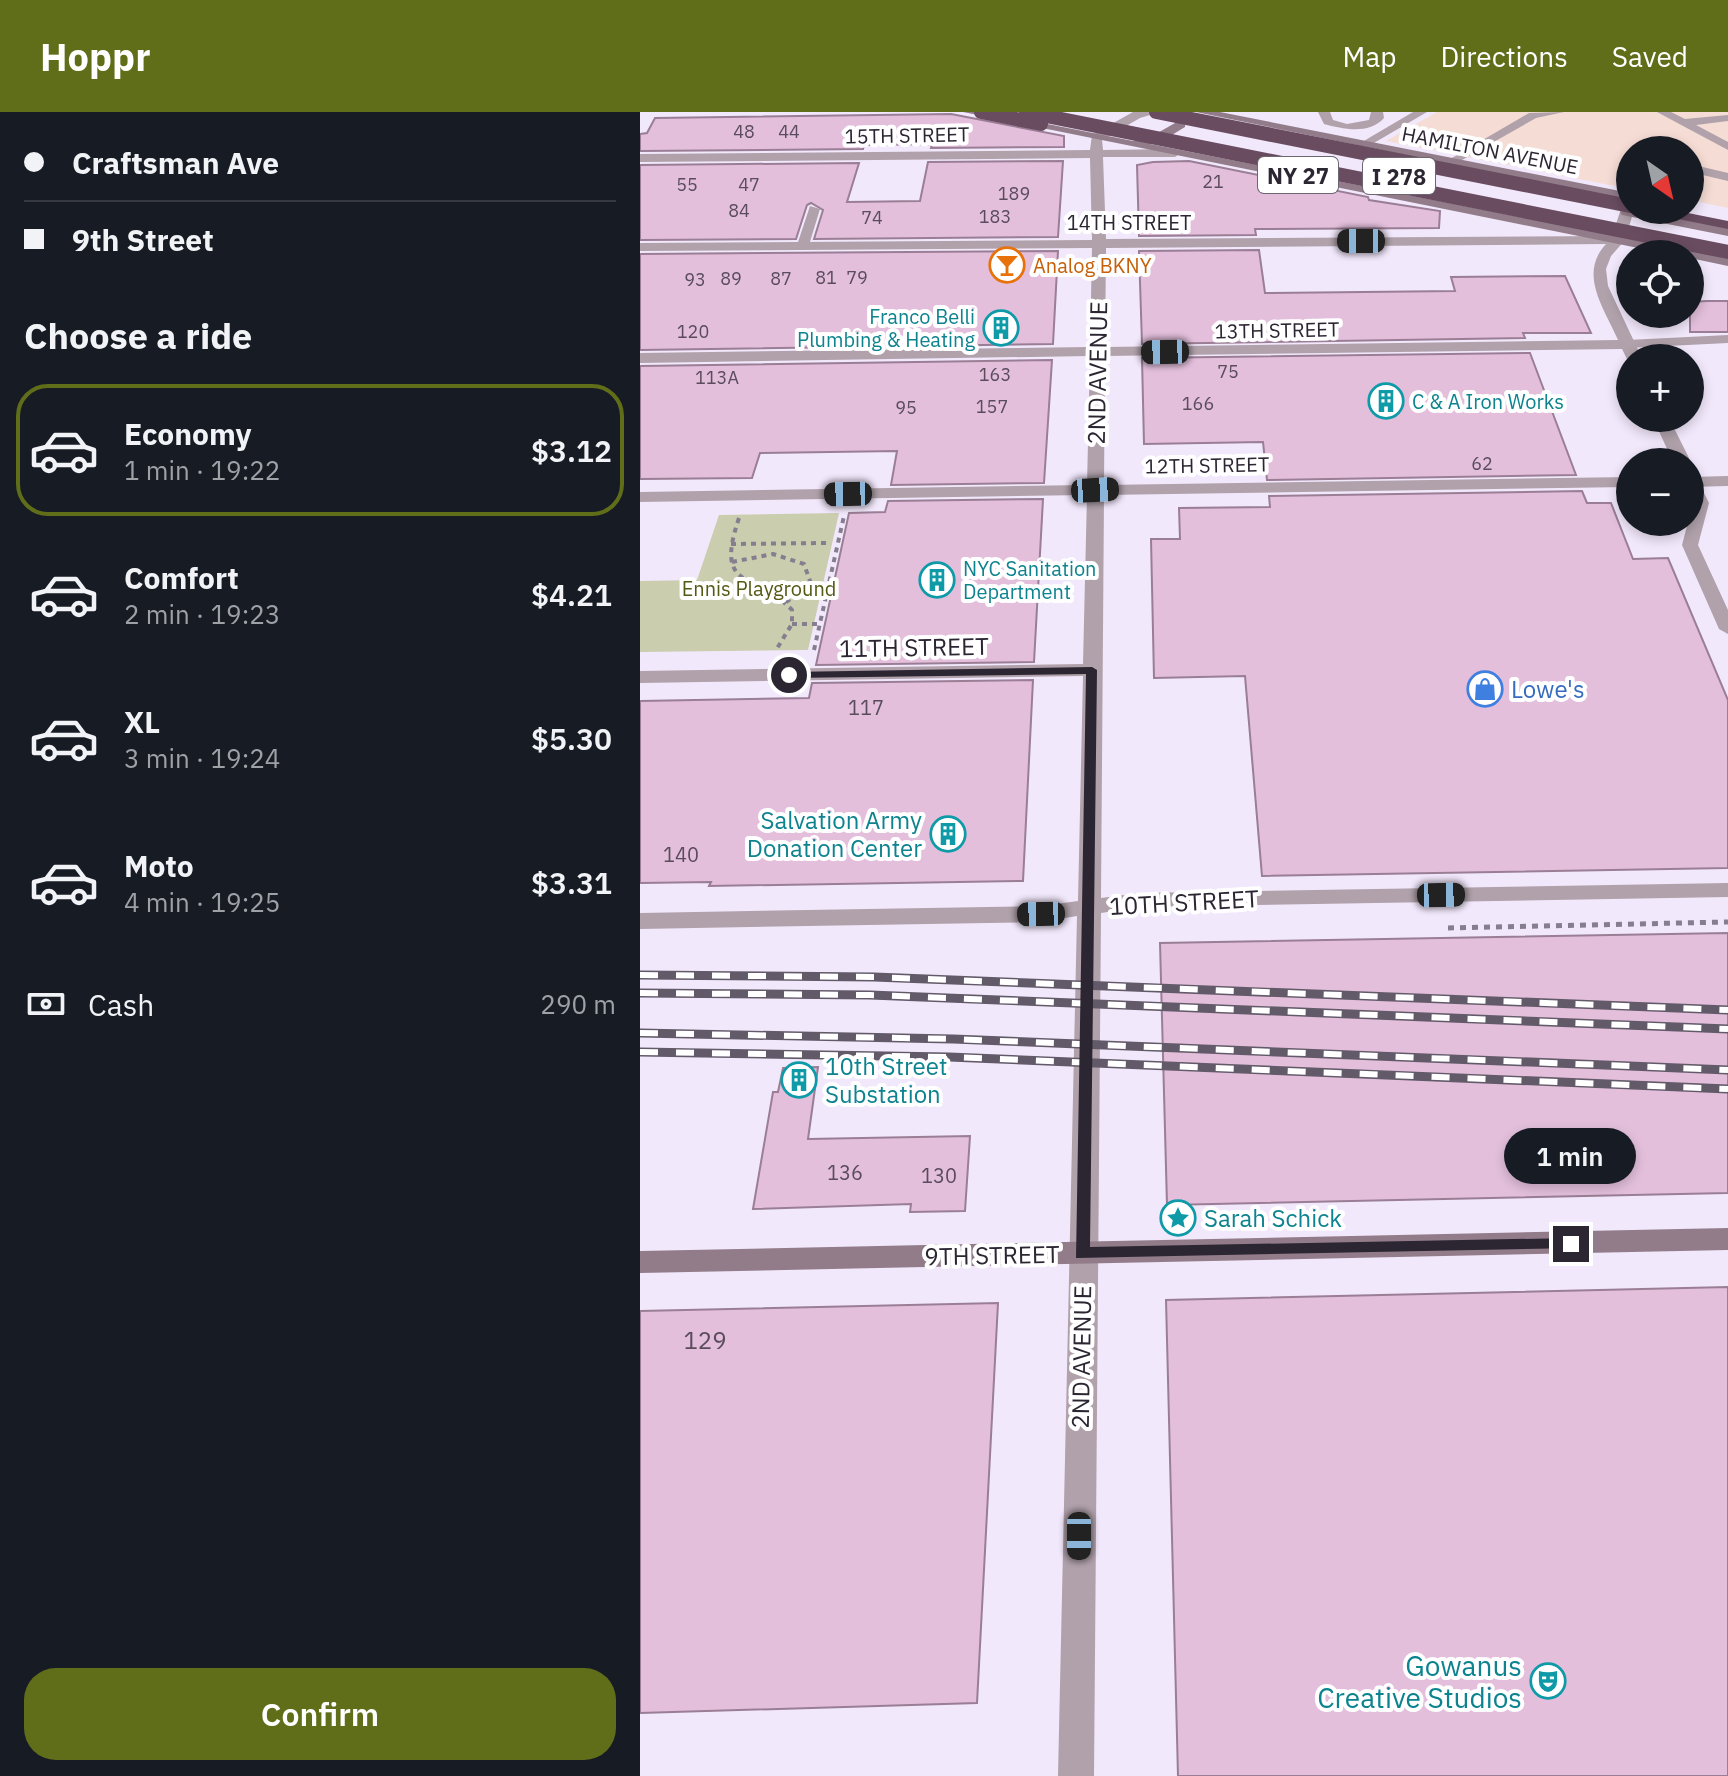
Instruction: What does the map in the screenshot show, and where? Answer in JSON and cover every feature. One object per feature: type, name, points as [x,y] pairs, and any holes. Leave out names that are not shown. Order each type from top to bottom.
[{"type":"highway","name":"NY 27","points":[[981,112],[1617,235]]},
{"type":"highway","name":"I 278","points":[[1026,112],[1617,235],[1728,252]]},
{"type":"highway","name":"I 278","points":[[1069,112],[1728,240]]},
{"type":"highway","name":"I 278","points":[[1155,112],[1616,201]]},
{"type":"highway","points":[[1704,220],[1728,225]]},
{"type":"main road","points":[[969,112],[1097,146],[1133,145],[1636,240]]},
{"type":"main road","points":[[1133,145],[1158,138],[1181,124],[1180,112]]},
{"type":"main road","name":"HAMILTON AVENUE","points":[[1202,112],[1451,162],[1616,201]]},
{"type":"main road","points":[[1704,212],[1728,217]]},
{"type":"main road","name":"HAMILTON AVENUE","points":[[1700,224],[1728,232]]},
{"type":"main road","points":[[1704,257],[1728,262]]},
{"type":"main road","name":"9TH STREET","points":[[640,1262],[1728,1239]]},
{"type":"street","points":[[1097,146],[1137,115],[1155,112]]},
{"type":"street","name":"15TH STREET","points":[[640,158],[1097,146],[1175,153]]},
{"type":"street","name":"2ND AVENUE","points":[[1076,1776],[1099,242],[1097,146]]},
{"type":"street","points":[[1621,224],[1599,269],[1601,286],[1627,344]]},
{"type":"street","name":"14TH STREET","points":[[640,247],[1617,235]]},
{"type":"street","name":"13TH STREET","points":[[640,358],[1616,351]]},
{"type":"street","points":[[1704,481],[1728,481]]},
{"type":"street","name":"12TH STREET","points":[[640,497],[1616,482]]},
{"type":"street","name":"11TH STREET","points":[[640,677],[1092,670]]},
{"type":"street","name":"10TH STREET","points":[[640,921],[1041,914],[1140,900],[1728,890]]},
{"type":"lane","points":[[1324,112],[1328,122],[1355,127],[1373,123],[1378,118],[1377,112]]},
{"type":"lane","points":[[1363,145],[1421,112]]},
{"type":"lane","points":[[1451,162],[1533,115],[1558,112]]},
{"type":"lane","points":[[1663,112],[1728,147]]},
{"type":"lane","points":[[1684,123],[1728,118]]},
{"type":"lane","points":[[1704,171],[1728,177]]},
{"type":"lane","points":[[803,245],[814,209]]},
{"type":"lane","points":[[1687,344],[1728,339]]},
{"type":"lane","points":[[1692,536],[1690,545],[1728,629]]},
{"type":"path","points":[[808,675],[848,494]]},
{"type":"path","points":[[741,510],[731,544],[731,562],[754,587],[786,602],[792,610],[792,624],[774,658]]},
{"type":"path","points":[[731,544],[826,543]]},
{"type":"path","points":[[782,555],[785,544]]},
{"type":"path","points":[[731,562],[760,555],[782,555],[804,564],[811,575],[806,590],[786,602]]},
{"type":"path","points":[[792,624],[820,624]]},
{"type":"path","points":[[1448,928],[1728,922]]},
{"type":"shaded area","points":[[1437,112],[1728,112],[1728,208],[1704,203],[1704,136],[1616,136],[1616,186],[1386,141]]},
{"type":"green space","name":"Ennis Playground","points":[[839,513],[808,650],[640,652],[640,581],[697,580],[719,515]]},
{"type":"building","points":[[951,114],[1064,136],[1064,147],[931,148],[932,144],[864,145],[863,149],[640,151],[640,134],[647,133],[655,118]]},
{"type":"building","points":[[1063,161],[1058,237],[814,239],[823,210],[811,203],[807,205],[796,239],[640,240],[640,165],[859,163],[847,202],[920,201],[928,162]]},
{"type":"building","points":[[1189,161],[1368,197],[1369,200],[1440,211],[1439,228],[1255,229],[1256,235],[1139,236],[1137,165]]},
{"type":"building","points":[[1259,250],[1265,293],[1455,291],[1451,277],[1565,276],[1591,333],[1523,333],[1525,338],[1142,344],[1139,251]]},
{"type":"building","points":[[1058,251],[1053,344],[640,350],[640,254]]},
{"type":"building","points":[[1728,301],[1728,332],[1690,332],[1690,328],[1704,328],[1704,302]]},
{"type":"building","points":[[1530,353],[1576,475],[1267,480],[1263,442],[1144,444],[1142,358]]},
{"type":"building","points":[[1052,360],[1044,483],[891,485],[897,451],[760,453],[752,478],[640,479],[640,366]]},
{"type":"building","name":"Lowe's","points":[[1582,491],[1587,503],[1611,503],[1616,516],[1616,536],[1624,536],[1633,559],[1668,558],[1728,700],[1728,868],[1262,876],[1245,676],[1154,678],[1151,539],[1180,539],[1179,508],[1270,507],[1269,496]]},
{"type":"building","name":"NYC Sanitation Department","points":[[1043,499],[1034,662],[816,665],[849,513],[885,512],[888,501]]},
{"type":"building","points":[[1033,680],[1023,881],[709,886],[711,882],[640,883],[640,701],[809,698],[812,683]]},
{"type":"building","points":[[1728,933],[1728,1193],[1167,1205],[1160,943]]},
{"type":"building","points":[[818,1067],[808,1139],[970,1136],[965,1211],[910,1212],[911,1204],[753,1209],[773,1092],[778,1092],[783,1068]]},
{"type":"building","points":[[1728,1287],[1728,1776],[1178,1776],[1166,1300]]},
{"type":"building","points":[[998,1303],[977,1703],[640,1713],[640,1311]]},
{"type":"railway","points":[[640,975],[874,977],[1728,1010]]},
{"type":"railway","points":[[640,993],[870,995],[1728,1029]]},
{"type":"railway","points":[[640,1033],[953,1039],[1728,1070]]},
{"type":"railway","points":[[640,1052],[949,1057],[1728,1089]]},
{"type":"place","name":"Analog BKNY","points":[[1007,265]]},
{"type":"place","name":"Franco Belli Plumbing & Heating","points":[[1001,328]]},
{"type":"place","name":"C & A Iron Works","points":[[1386,401]]},
{"type":"place","name":"NYC Sanitation Department","points":[[937,580]]},
{"type":"place","name":"Lowe's","points":[[1485,689]]},
{"type":"place","name":"Salvation Army Donation Center","points":[[948,834]]},
{"type":"place","name":"10th Street Substation","points":[[799,1080]]},
{"type":"place","name":"Sarah Schick","points":[[1178,1218]]},
{"type":"place","name":"Gowanus Creative Studios","points":[[1548,1681]]},
{"type":"route","points":[[789,675],[1092,670],[1082,1253],[1571,1244]]}]
